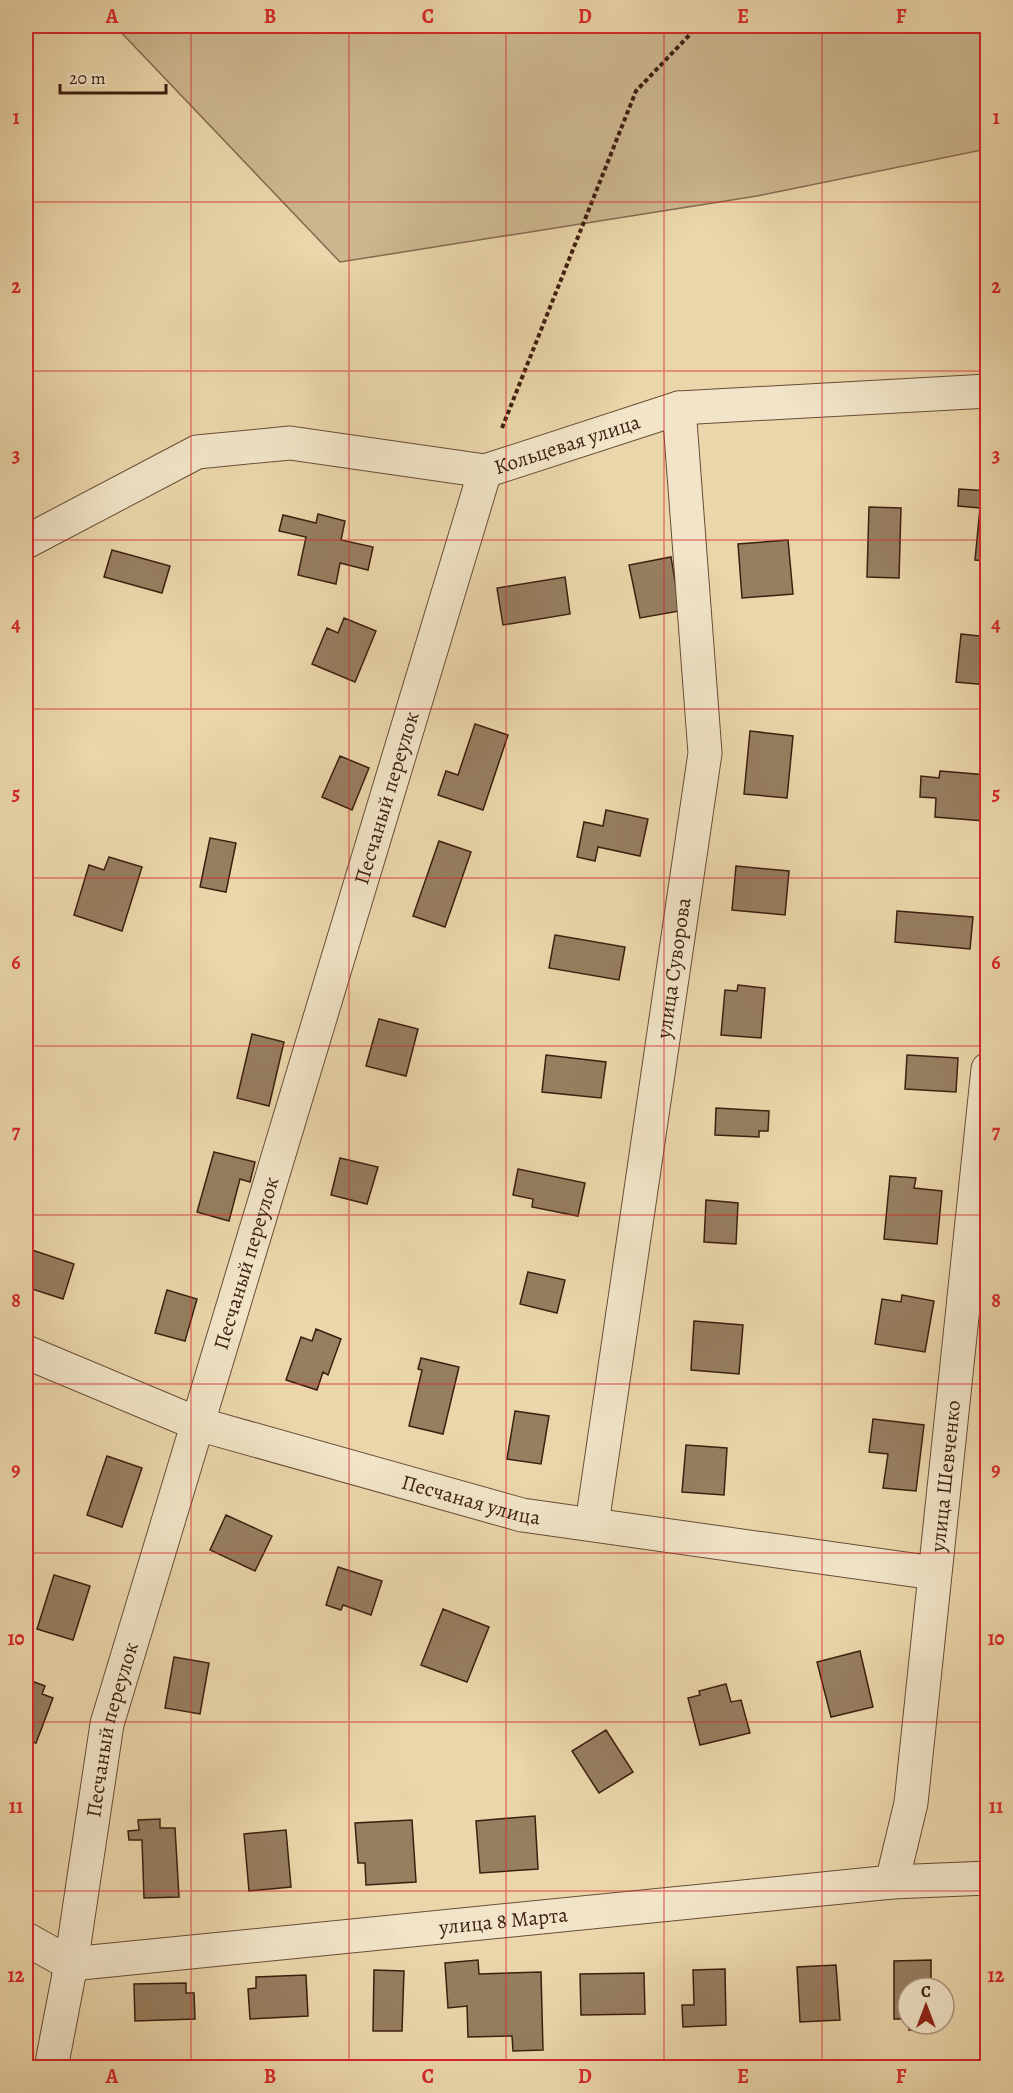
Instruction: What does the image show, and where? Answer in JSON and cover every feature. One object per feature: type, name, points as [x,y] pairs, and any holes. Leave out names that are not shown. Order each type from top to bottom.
[{"type":"street","name":"Кольцевая улица","points":[[26,542],[197,452],[290,443],[485,471],[679,408],[987,391]]},
{"type":"street","name":"улица Суворова","points":[[592,1524],[705,753],[679,408]]},
{"type":"street","name":"Песчаный переулок","points":[[51,2067],[71,1964],[107,1725],[485,471]]},
{"type":"street","name":"улица Шевченко","points":[[892,1882],[911,1803],[987,1068]]},
{"type":"street","name":"Песчаная улица","points":[[26,1352],[198,1424],[522,1515],[934,1572]]},
{"type":"street","name":"улица 8 Марта","points":[[71,1964],[892,1882],[987,1878]]},
{"type":"street","points":[[26,1939],[71,1964]]},
{"type":"path","points":[[485,471],[636,92],[698,26]]},
{"type":"shaded area","points":[[115,26],[987,26],[987,149],[757,196],[340,262]]},
{"type":"building","points":[[959,489],[988,491],[988,561],[975,560],[980,508],[958,506]]},
{"type":"building","points":[[869,507],[901,508],[899,578],[867,577]]},
{"type":"building","points":[[318,514],[345,521],[341,540],[373,547],[368,570],[340,563],[336,584],[298,575],[306,537],[279,531],[283,515],[316,523]]},
{"type":"building","points":[[788,540],[793,594],[742,598],[738,544]]},
{"type":"building","points":[[112,550],[170,566],[162,593],[104,577]]},
{"type":"building","points":[[671,557],[676,587],[685,610],[640,618],[629,565]]},
{"type":"building","points":[[565,577],[570,614],[503,625],[497,588]]},
{"type":"building","points":[[344,618],[376,631],[355,682],[312,664],[327,628],[338,633]]},
{"type":"building","points":[[961,634],[988,637],[988,685],[956,682]]},
{"type":"building","points":[[475,724],[508,735],[483,810],[438,795],[446,771],[458,775]]},
{"type":"building","points":[[750,731],[793,736],[787,798],[744,794]]},
{"type":"building","points":[[340,756],[369,768],[352,810],[322,797]]},
{"type":"building","points":[[940,771],[988,775],[984,821],[935,817],[936,798],[920,797],[921,776],[939,778]]},
{"type":"building","points":[[606,810],[648,819],[640,856],[598,847],[595,861],[577,857],[584,822],[603,826]]},
{"type":"building","points":[[210,838],[236,843],[226,892],[200,887]]},
{"type":"building","points":[[439,841],[471,852],[445,927],[413,916]]},
{"type":"building","points":[[109,857],[142,867],[122,931],[74,915],[89,865],[104,870]]},
{"type":"building","points":[[736,866],[789,871],[785,915],[732,910]]},
{"type":"building","points":[[897,911],[973,917],[970,949],[895,942]]},
{"type":"building","points":[[555,935],[625,947],[619,980],[549,968]]},
{"type":"building","points":[[738,985],[765,988],[761,1038],[721,1035],[725,990],[737,991]]},
{"type":"building","points":[[379,1019],[418,1029],[406,1076],[366,1066]]},
{"type":"building","points":[[252,1034],[284,1042],[269,1106],[237,1098]]},
{"type":"building","points":[[546,1055],[606,1062],[601,1098],[542,1092]]},
{"type":"building","points":[[907,1055],[958,1058],[956,1092],[905,1089]]},
{"type":"building","points":[[716,1108],[769,1111],[768,1131],[759,1131],[759,1137],[715,1135]]},
{"type":"building","points":[[214,1152],[255,1162],[250,1182],[240,1179],[229,1221],[197,1212]]},
{"type":"building","points":[[340,1158],[378,1167],[367,1204],[331,1195]]},
{"type":"building","points":[[518,1169],[585,1183],[578,1216],[532,1207],[533,1199],[513,1195]]},
{"type":"building","points":[[890,1176],[916,1178],[914,1188],[942,1191],[937,1244],[884,1239]]},
{"type":"building","points":[[706,1200],[738,1203],[736,1244],[704,1242]]},
{"type":"building","points":[[26,1248],[74,1264],[63,1299],[26,1287]]},
{"type":"building","points":[[528,1272],[565,1280],[557,1313],[520,1304]]},
{"type":"building","points":[[167,1290],[197,1299],[185,1341],[155,1333]]},
{"type":"building","points":[[902,1295],[934,1301],[925,1352],[875,1344],[882,1299],[901,1302]]},
{"type":"building","points":[[694,1321],[743,1325],[739,1374],[691,1370]]},
{"type":"building","points":[[316,1329],[341,1339],[328,1375],[323,1372],[317,1390],[286,1380],[301,1337],[312,1341]]},
{"type":"building","points":[[421,1358],[459,1367],[443,1434],[409,1426],[422,1370],[418,1369]]},
{"type":"building","points":[[515,1411],[549,1416],[541,1464],[507,1459]]},
{"type":"building","points":[[873,1419],[924,1425],[916,1491],[883,1488],[888,1454],[869,1452]]},
{"type":"building","points":[[686,1445],[727,1448],[724,1495],[682,1492]]},
{"type":"building","points":[[107,1456],[142,1468],[122,1527],[87,1515]]},
{"type":"building","points":[[226,1515],[272,1536],[255,1571],[210,1550]]},
{"type":"building","points":[[338,1567],[382,1581],[371,1615],[343,1605],[341,1610],[326,1605]]},
{"type":"building","points":[[54,1575],[90,1586],[73,1640],[37,1629]]},
{"type":"building","points":[[443,1609],[489,1627],[467,1682],[421,1665]]},
{"type":"building","points":[[860,1651],[873,1707],[831,1717],[817,1662]]},
{"type":"building","points":[[174,1657],[209,1663],[200,1714],[165,1708]]},
{"type":"building","points":[[26,1679],[45,1686],[42,1694],[53,1698],[36,1743],[26,1740]]},
{"type":"building","points":[[726,1684],[731,1702],[741,1700],[750,1733],[700,1745],[688,1698],[700,1695],[699,1691]]},
{"type":"building","points":[[606,1730],[633,1772],[599,1793],[572,1751]]},
{"type":"building","points":[[535,1816],[538,1869],[480,1873],[476,1821]]},
{"type":"building","points":[[160,1819],[160,1828],[175,1828],[179,1897],[144,1898],[142,1840],[129,1840],[128,1831],[139,1830],[138,1820]]},
{"type":"building","points":[[412,1820],[416,1882],[366,1885],[365,1863],[358,1863],[355,1823]]},
{"type":"building","points":[[286,1830],[291,1887],[249,1891],[244,1834]]},
{"type":"building","points":[[478,1960],[479,1974],[541,1972],[543,2050],[513,2051],[512,2036],[468,2037],[467,2006],[448,2008],[445,1963]]},
{"type":"building","points":[[931,1960],[931,1976],[896,1976],[896,2019],[894,2019],[894,1961]]},
{"type":"building","points":[[836,1965],[840,2020],[800,2022],[797,1967]]},
{"type":"building","points":[[725,1969],[726,2025],[683,2027],[682,2005],[694,2005],[693,1970]]},
{"type":"building","points":[[374,1970],[404,1971],[402,2031],[373,2031]]},
{"type":"building","points":[[644,1973],[645,2014],[581,2015],[580,1974]]},
{"type":"building","points":[[306,1975],[308,2016],[250,2019],[248,1989],[256,1988],[256,1977]]},
{"type":"building","points":[[186,1983],[186,1993],[194,1993],[195,2019],[135,2021],[134,1984]]}]
